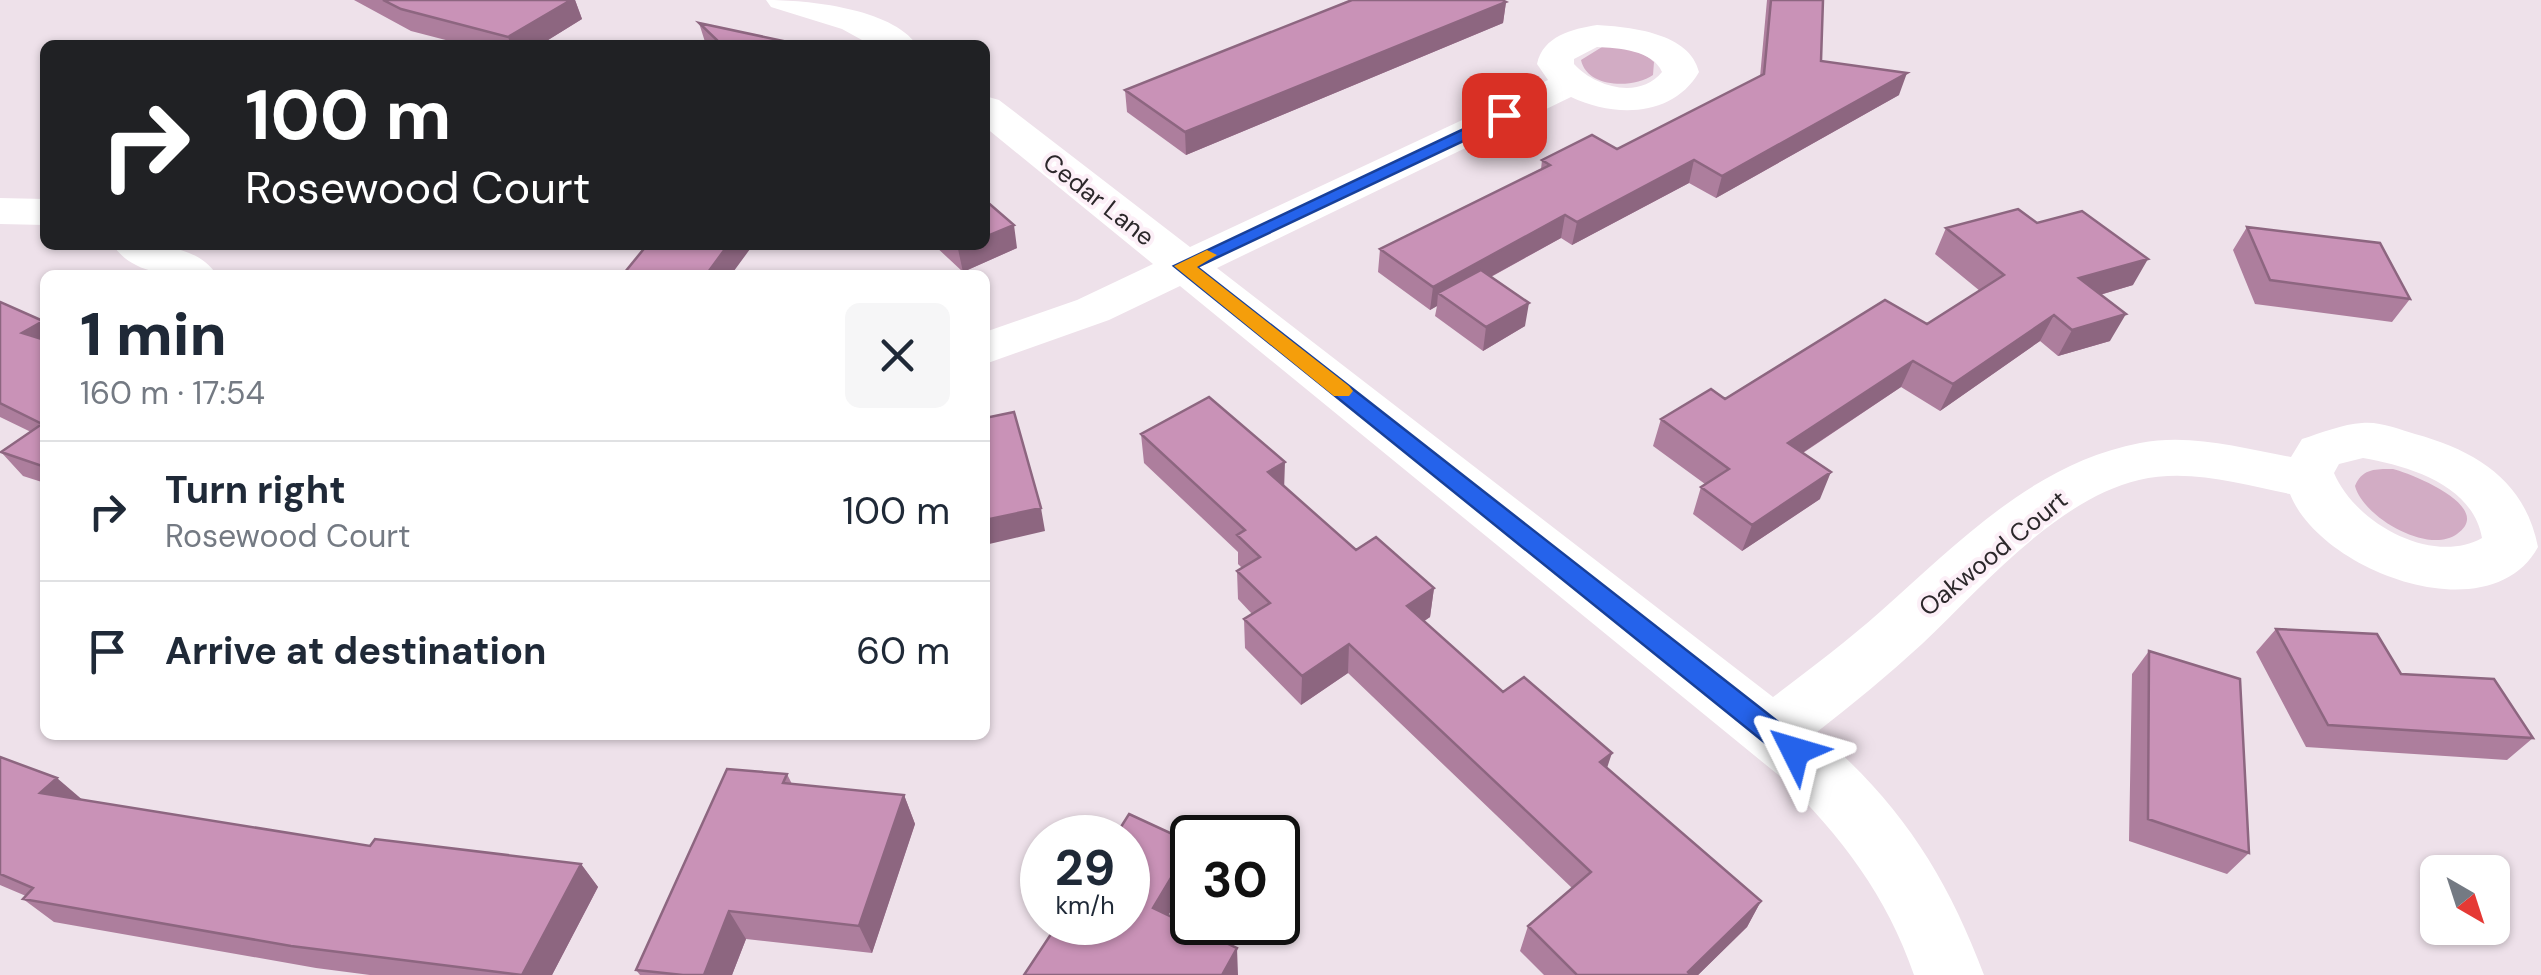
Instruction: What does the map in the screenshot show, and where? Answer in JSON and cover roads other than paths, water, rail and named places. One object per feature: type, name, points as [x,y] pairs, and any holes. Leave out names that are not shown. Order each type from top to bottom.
[{"type":"street","points":[[794,1],[854,22],[889,40]]},
{"type":"street","points":[[990,347],[1093,310],[1571,84]]},
{"type":"street","name":"Cedar Lane","points":[[990,112],[1774,732],[1838,788],[1877,832],[1910,882],[1936,936],[1949,975]]},
{"type":"street","points":[[0,211],[40,212]]},
{"type":"street","points":[[146,250],[186,270]]},
{"type":"street","name":"Oakwood Court","points":[[1774,732],[1872,653],[2008,533],[2085,481],[2140,461],[2194,458],[2306,479]]}]
